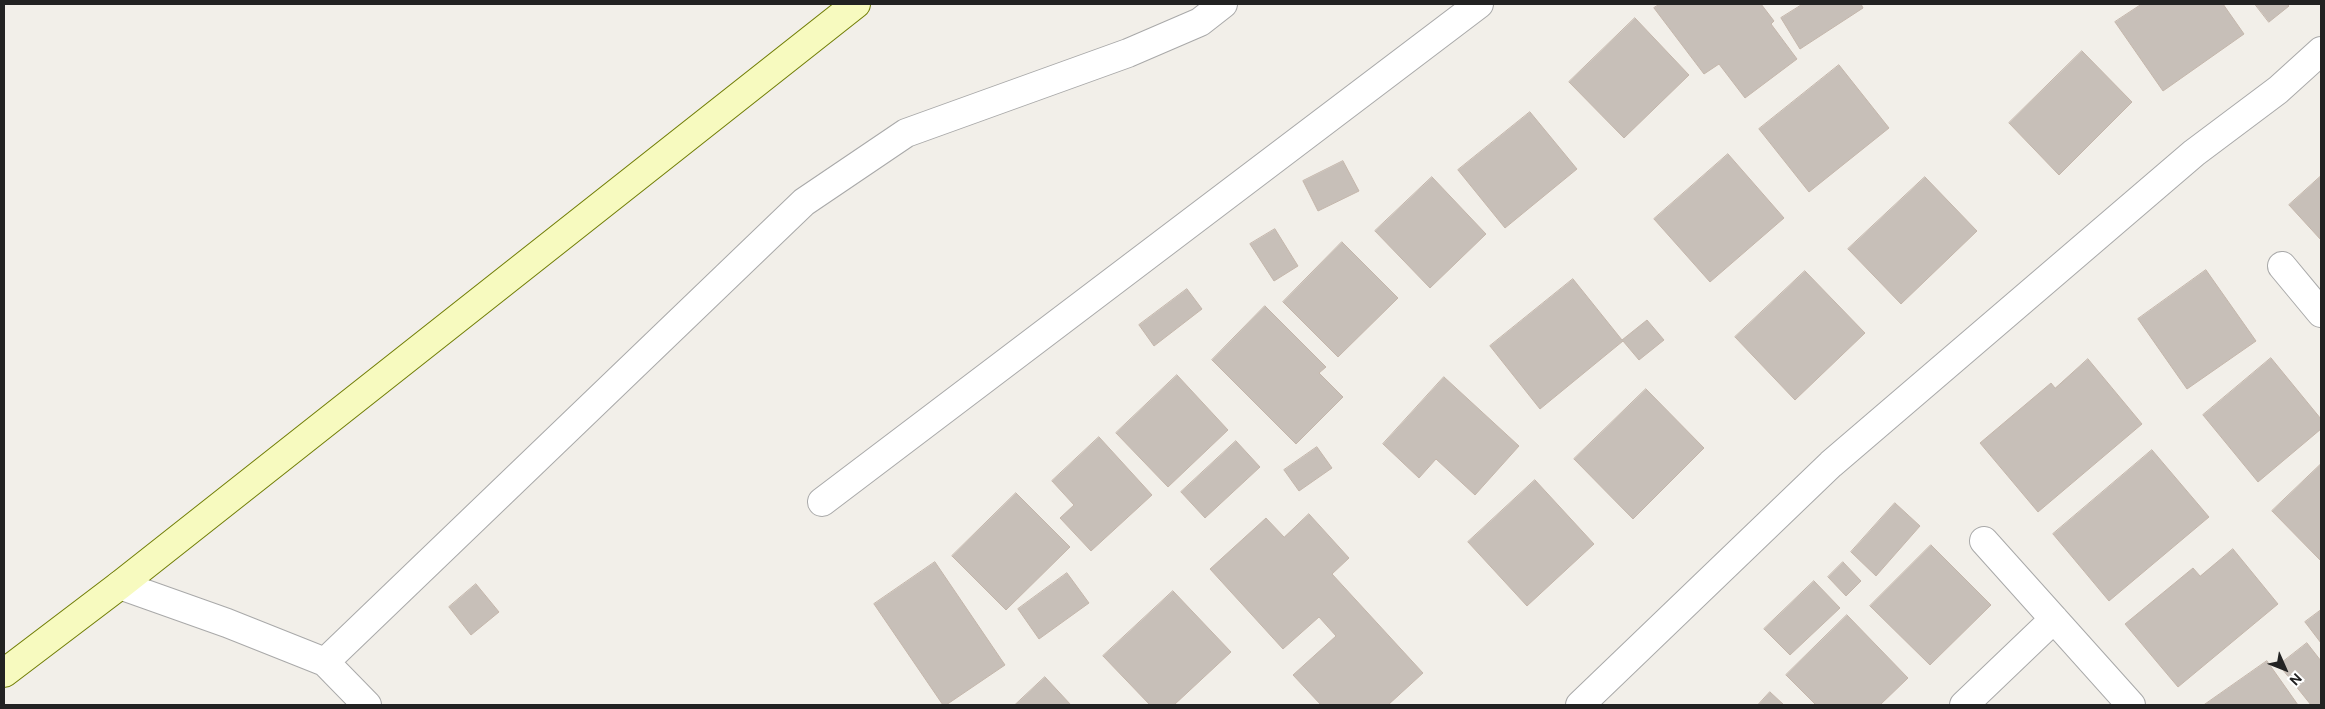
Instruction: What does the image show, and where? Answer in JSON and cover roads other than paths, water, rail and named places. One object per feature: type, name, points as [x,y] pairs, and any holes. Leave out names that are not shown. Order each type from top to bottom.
[{"type":"main road","points":[[4,673],[120,585],[856,4]]},
{"type":"street","points":[[325,662],[804,202],[906,133],[1128,53],[1200,22],[1224,4]]},
{"type":"street","points":[[822,502],[1479,4]]},
{"type":"street","points":[[1580,705],[1832,464],[2194,154],[2278,90],[2321,51]]},
{"type":"street","points":[[2282,266],[2321,313]]},
{"type":"street","points":[[1984,542],[2131,705]]},
{"type":"street","points":[[120,585],[227,623],[325,662],[367,705]]},
{"type":"street","points":[[1964,705],[2054,618]]}]
